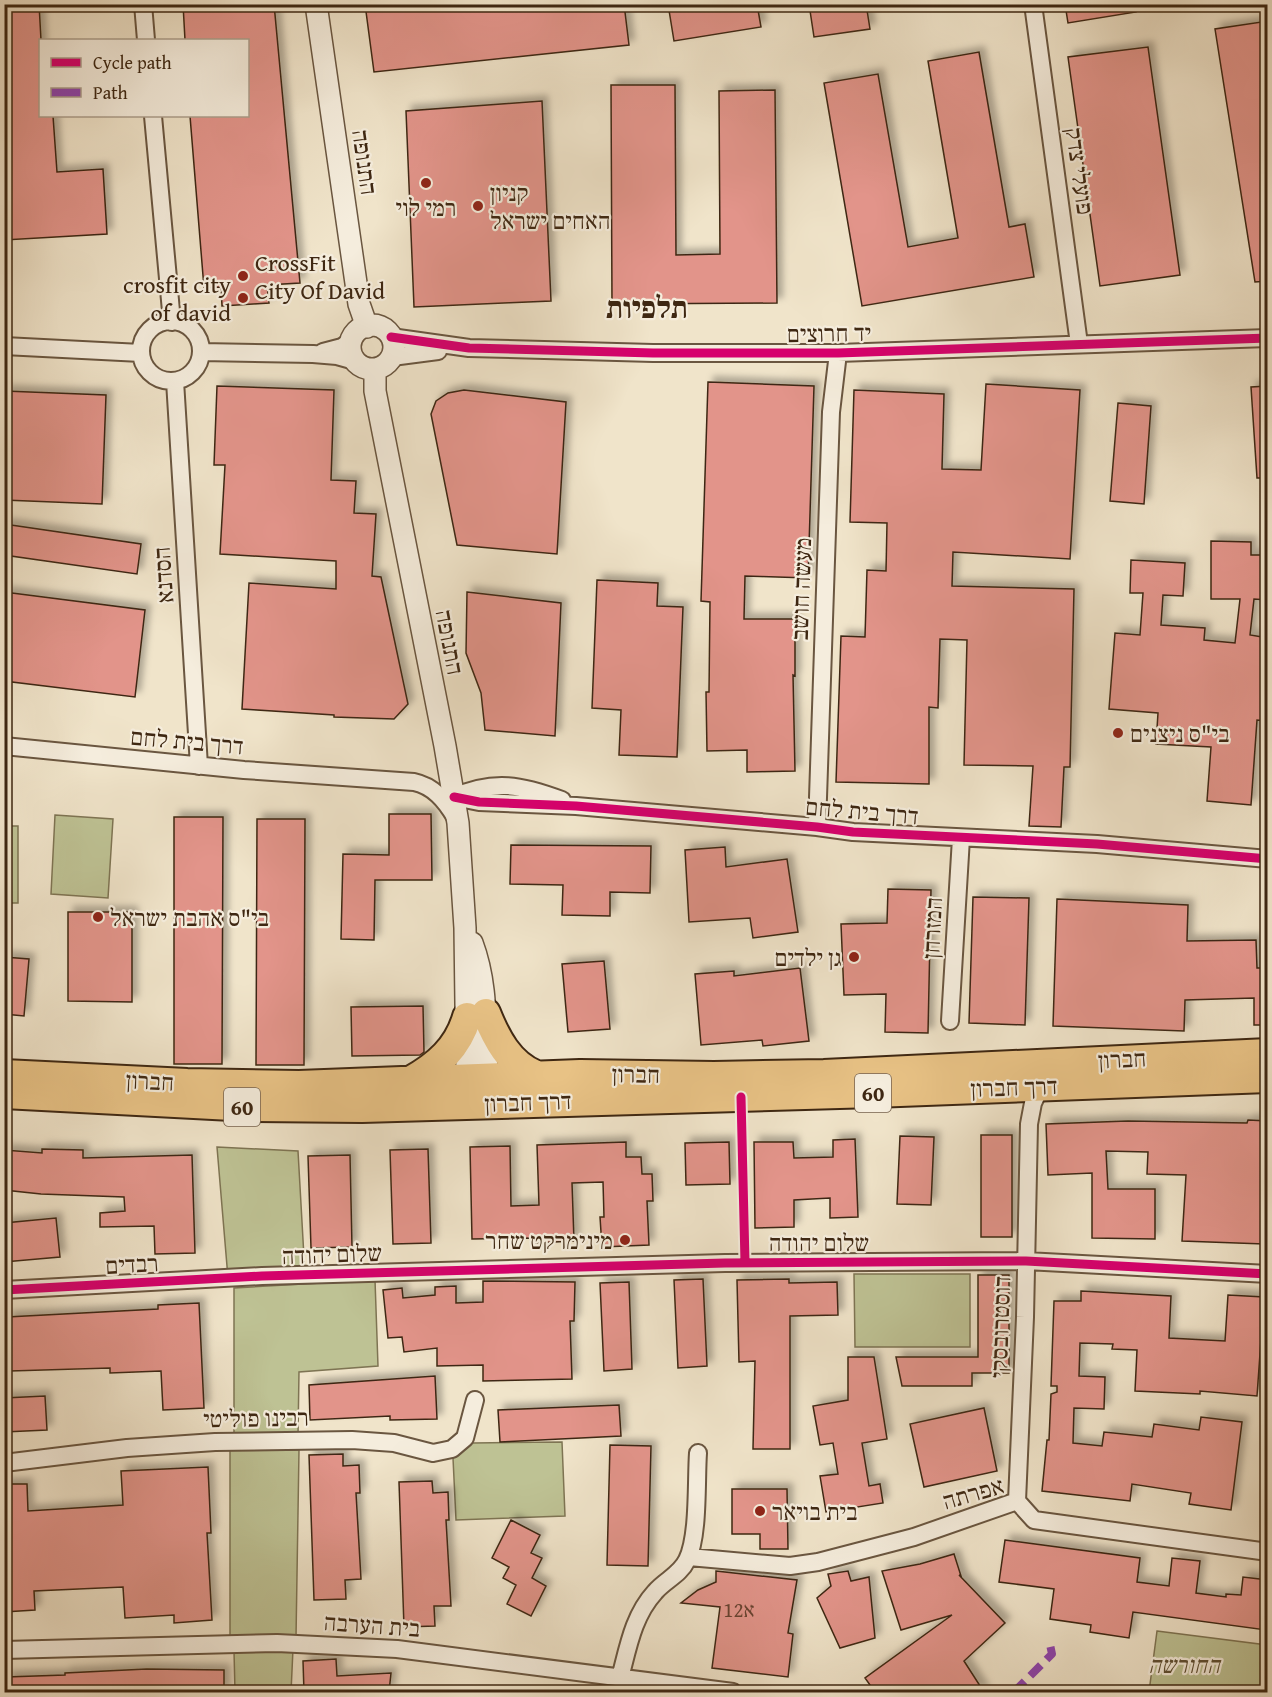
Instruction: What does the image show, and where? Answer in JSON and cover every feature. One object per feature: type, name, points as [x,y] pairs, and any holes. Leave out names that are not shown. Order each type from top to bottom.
[{"type":"highway","points":[[410,1081],[442,1059],[476,1015],[519,1066],[536,1075]]},
{"type":"highway","name":"חברון","points":[[4,1074],[186,1083],[299,1084],[536,1075],[824,1074],[1268,1053]]},
{"type":"highway","name":"דרך חברון","points":[[4,1094],[284,1108],[841,1094],[1268,1078]]},
{"type":"street","points":[[142,4],[146,39]]},
{"type":"street","name":"התנופה","points":[[316,4],[359,304],[372,348],[375,391],[454,797],[458,823],[465,928],[482,974],[476,1015],[479,1104]]},
{"type":"street","name":"פועלי צדק","points":[[1033,4],[1079,344]]},
{"type":"street","points":[[153,117],[172,322]]},
{"type":"street","points":[[172,322],[190,328],[196,336],[201,352],[198,365],[192,373],[175,381],[165,381],[156,377],[143,363],[141,353],[142,343],[153,327],[172,322]]},
{"type":"street","name":"יד חרוצים","points":[[201,352],[337,356],[372,348],[469,348],[653,353],[838,353],[1268,338]]},
{"type":"street","points":[[4,346],[141,353]]},
{"type":"street","name":"מעשה חושב","points":[[817,827],[831,411],[838,353]]},
{"type":"street","name":"הסדנא","points":[[175,381],[199,766]]},
{"type":"street","name":"דרך בית לחם","points":[[4,746],[199,766],[399,780],[427,786],[447,804],[458,823]]},
{"type":"street","name":"דרך בית לחם","points":[[454,797],[482,786],[505,786],[535,791],[576,806],[853,832],[1097,844],[1268,859]]},
{"type":"street","name":"המזרחן","points":[[950,1021],[961,838]]},
{"type":"street","name":"דוסטרובסקי","points":[[1017,1501],[1029,1124],[1033,1103],[1041,1086]]},
{"type":"street","name":"שלום יהודה","points":[[262,1276],[651,1264],[1026,1261],[1268,1274]]},
{"type":"street","name":"רבדים","points":[[4,1290],[262,1276]]},
{"type":"street","name":"רבינו פוליטי","points":[[4,1462],[127,1448],[215,1442],[352,1440],[394,1443],[433,1453],[452,1449],[465,1438],[475,1400]]},
{"type":"street","points":[[620,1678],[641,1611],[654,1593],[681,1570],[689,1557],[694,1529],[698,1454]]},
{"type":"street","name":"אפרתה","points":[[689,1557],[790,1566],[818,1562],[914,1538],[1017,1501],[1034,1520],[1268,1552]]},
{"type":"street","name":"בית הערבה","points":[[4,1650],[277,1643],[397,1649],[733,1692]]},
{"type":"green space","points":[[55,815],[113,819],[108,898],[51,894]]},
{"type":"green space","points":[[5,826],[18,826],[18,903],[5,903]]},
{"type":"green space","points":[[217,1147],[298,1151],[305,1275],[228,1278]]},
{"type":"green space","points":[[854,1274],[970,1274],[970,1347],[855,1347]]},
{"type":"green space","points":[[375,1280],[378,1366],[299,1372],[298,1436],[234,1437],[234,1288]]},
{"type":"green space","points":[[562,1442],[565,1516],[456,1520],[453,1458],[473,1443]]},
{"type":"green space","points":[[230,1450],[299,1450],[296,1638],[230,1636]]},
{"type":"green space","name":"החורשה","points":[[1157,1631],[1267,1645],[1267,1692],[1149,1692]]},
{"type":"green space","points":[[293,1649],[291,1692],[235,1692],[234,1651]]},
{"type":"building","points":[[4,4],[39,4],[41,39],[39,39],[39,117],[53,117],[57,172],[103,169],[107,234],[4,240]]},
{"type":"building","points":[[183,4],[274,4],[300,283],[267,285],[269,303],[222,306],[221,287],[204,288],[190,117],[249,117],[249,39],[185,39]]},
{"type":"building","points":[[365,4],[624,4],[629,45],[374,72]]},
{"type":"building","points":[[668,4],[757,4],[761,27],[674,41]]},
{"type":"building","points":[[809,4],[866,4],[870,29],[814,37]]},
{"type":"building","points":[[1065,4],[1135,4],[1136,12],[1068,23]]},
{"type":"building","points":[[1268,21],[1268,281],[1255,282],[1215,29]]},
{"type":"building","points":[[1148,47],[1180,275],[1100,286],[1068,57]]},
{"type":"building","points":[[979,52],[1009,227],[1025,224],[1034,277],[862,306],[824,83],[878,74],[908,247],[958,238],[928,61]]},
{"type":"building","points":[[611,85],[675,85],[676,255],[720,254],[719,91],[775,90],[777,303],[612,304]]},
{"type":"building","name":"קניון האחים ישראל","points":[[542,101],[551,301],[414,307],[406,111]]},
{"type":"building","points":[[708,382],[814,386],[808,578],[745,576],[744,619],[795,619],[795,676],[793,675],[795,771],[747,772],[747,750],[707,751],[706,692],[709,692],[710,602],[701,601]]},
{"type":"building","points":[[986,384],[1080,390],[1070,559],[953,552],[952,586],[1074,589],[1070,767],[1064,767],[1061,827],[1029,826],[1033,766],[964,765],[967,640],[940,639],[938,708],[929,707],[929,784],[836,782],[841,636],[865,637],[867,570],[886,571],[887,523],[850,522],[854,390],[944,394],[942,469],[981,470]]},
{"type":"building","points":[[217,386],[334,390],[331,480],[356,481],[354,513],[376,514],[372,576],[381,577],[408,704],[394,719],[334,717],[334,715],[242,709],[249,583],[336,589],[336,561],[220,554],[225,465],[214,465]]},
{"type":"building","points":[[1268,386],[1268,478],[1257,478],[1251,387]]},
{"type":"building","points":[[464,390],[566,402],[557,554],[457,545],[431,414],[436,401],[448,393]]},
{"type":"building","points":[[4,391],[106,395],[102,504],[4,500]]},
{"type":"building","points":[[1118,403],[1151,406],[1144,504],[1110,501]]},
{"type":"building","points":[[4,524],[141,544],[137,574],[4,555]]},
{"type":"building","points":[[1211,541],[1251,542],[1251,555],[1268,555],[1268,600],[1254,599],[1250,635],[1268,638],[1268,721],[1257,720],[1251,805],[1207,801],[1211,747],[1156,744],[1158,713],[1109,709],[1115,633],[1140,635],[1143,593],[1130,593],[1131,560],[1185,563],[1183,596],[1163,595],[1161,625],[1205,628],[1204,640],[1235,643],[1240,599],[1211,599]]},
{"type":"building","points":[[597,580],[658,583],[657,606],[683,607],[677,757],[619,755],[621,710],[592,708]]},
{"type":"building","points":[[4,592],[145,610],[135,697],[4,681]]},
{"type":"building","points":[[467,592],[561,603],[555,736],[485,730],[481,693],[466,653]]},
{"type":"building","points":[[389,814],[431,814],[432,880],[375,880],[374,940],[341,939],[343,854],[389,855]]},
{"type":"building","points":[[174,817],[223,817],[222,1064],[174,1064]]},
{"type":"building","points":[[257,819],[305,819],[304,1065],[256,1065]]},
{"type":"building","points":[[511,845],[651,846],[650,893],[610,892],[610,916],[562,915],[563,885],[510,884]]},
{"type":"building","points":[[725,847],[726,867],[787,859],[798,932],[753,938],[750,918],[689,922],[685,850]]},
{"type":"building","points":[[888,889],[931,890],[928,1033],[885,1032],[886,994],[844,995],[841,924],[887,923]]},
{"type":"building","points":[[973,897],[1029,898],[1025,1025],[969,1023]]},
{"type":"building","points":[[1057,899],[1188,905],[1187,941],[1256,940],[1257,968],[1268,968],[1268,1025],[1254,1025],[1254,998],[1185,1000],[1184,1031],[1053,1026]]},
{"type":"building","points":[[68,912],[132,912],[132,1002],[68,1001]]},
{"type":"building","points":[[4,957],[29,959],[24,1016],[4,1014]]},
{"type":"building","points":[[604,961],[610,1029],[568,1032],[562,964]]},
{"type":"building","points":[[800,968],[809,1041],[763,1046],[762,1040],[701,1045],[695,974],[734,971],[734,976]]},
{"type":"building","points":[[423,1006],[424,1052],[420,1055],[352,1056],[351,1007]]},
{"type":"building","points":[[1248,1120],[1268,1121],[1268,1184],[1264,1244],[1182,1241],[1186,1175],[1147,1174],[1148,1152],[1106,1151],[1108,1189],[1155,1189],[1155,1239],[1092,1238],[1092,1173],[1048,1175],[1046,1124],[1128,1121],[1247,1123]]},
{"type":"building","points":[[981,1135],[1012,1135],[1012,1237],[981,1237]]},
{"type":"building","points":[[900,1136],[934,1137],[931,1205],[897,1204]]},
{"type":"building","points":[[855,1139],[858,1217],[830,1218],[830,1198],[794,1200],[794,1227],[755,1228],[754,1142],[793,1142],[794,1158],[833,1157],[833,1140]]},
{"type":"building","points":[[626,1142],[626,1157],[641,1157],[642,1174],[652,1174],[653,1201],[647,1201],[649,1245],[602,1247],[600,1217],[604,1217],[603,1182],[572,1183],[574,1241],[534,1243],[534,1238],[472,1239],[470,1147],[510,1146],[511,1206],[539,1205],[537,1145]]},
{"type":"building","points":[[729,1142],[730,1184],[686,1185],[685,1143]]},
{"type":"building","points":[[42,1149],[83,1150],[83,1158],[192,1155],[195,1253],[155,1254],[154,1226],[100,1227],[100,1213],[125,1211],[124,1197],[41,1194],[4,1190],[4,1150],[42,1153]]},
{"type":"building","points":[[428,1149],[431,1243],[393,1244],[390,1150]]},
{"type":"building","points":[[350,1155],[352,1247],[311,1248],[308,1156]]},
{"type":"building","points":[[56,1218],[60,1257],[4,1262],[4,1223]]},
{"type":"building","points":[[978,1275],[1009,1275],[1009,1373],[972,1373],[972,1386],[902,1386],[896,1357],[978,1357]]},
{"type":"building","points":[[703,1279],[707,1366],[678,1368],[674,1280]]},
{"type":"building","points":[[789,1279],[789,1283],[837,1282],[838,1315],[790,1316],[790,1449],[753,1449],[755,1361],[739,1362],[737,1280]]},
{"type":"building","points":[[483,1281],[575,1282],[574,1321],[570,1321],[572,1379],[483,1381],[483,1365],[437,1366],[437,1348],[404,1352],[402,1337],[388,1338],[383,1290],[402,1288],[403,1298],[435,1295],[435,1287],[456,1286],[456,1303],[483,1302]]},
{"type":"building","points":[[629,1282],[632,1369],[604,1371],[600,1283]]},
{"type":"building","points":[[1081,1291],[1171,1296],[1169,1338],[1225,1341],[1228,1295],[1264,1297],[1257,1396],[1200,1391],[1200,1394],[1135,1391],[1137,1350],[1112,1349],[1113,1344],[1080,1343],[1079,1376],[1105,1377],[1104,1409],[1074,1408],[1073,1443],[1102,1446],[1104,1432],[1152,1437],[1154,1424],[1199,1430],[1201,1417],[1242,1422],[1231,1510],[1189,1504],[1191,1493],[1132,1484],[1130,1501],[1042,1491],[1047,1440],[1049,1440],[1051,1394],[1057,1392],[1057,1386],[1051,1386],[1054,1301],[1081,1301]]},
{"type":"building","points":[[199,1303],[204,1408],[163,1410],[161,1371],[110,1373],[110,1368],[10,1371],[7,1317],[158,1309],[158,1305]]},
{"type":"building","points":[[848,1357],[874,1357],[887,1439],[862,1443],[869,1486],[880,1484],[883,1503],[826,1512],[820,1476],[838,1474],[833,1443],[820,1445],[813,1406],[848,1400]]},
{"type":"building","points":[[435,1376],[437,1419],[390,1420],[390,1416],[310,1420],[309,1385]]},
{"type":"building","points":[[45,1396],[47,1430],[4,1432],[4,1398]]},
{"type":"building","points":[[619,1405],[621,1436],[500,1442],[498,1410]]},
{"type":"building","points":[[984,1408],[997,1471],[924,1487],[910,1424]]},
{"type":"building","points":[[610,1445],[651,1446],[648,1566],[607,1565]]},
{"type":"building","points":[[343,1454],[343,1466],[359,1465],[360,1493],[356,1493],[361,1579],[345,1580],[346,1599],[314,1600],[309,1455]]},
{"type":"building","points":[[208,1467],[211,1533],[207,1533],[212,1620],[174,1623],[174,1615],[125,1618],[123,1587],[34,1591],[35,1610],[4,1612],[4,1484],[27,1484],[28,1511],[123,1505],[121,1471]]},
{"type":"building","points":[[432,1481],[433,1493],[448,1492],[449,1520],[446,1520],[451,1606],[434,1606],[435,1626],[404,1627],[399,1482]]},
{"type":"building","name":"בית בויאר","points":[[732,1489],[787,1489],[788,1549],[760,1549],[760,1534],[732,1534]]},
{"type":"building","points":[[511,1520],[540,1535],[531,1553],[542,1558],[532,1578],[546,1586],[531,1616],[507,1604],[516,1585],[503,1578],[509,1567],[492,1558]]},
{"type":"building","points":[[1005,1540],[1140,1558],[1137,1582],[1169,1586],[1172,1558],[1200,1561],[1196,1593],[1226,1597],[1226,1594],[1241,1595],[1243,1577],[1268,1580],[1266,1630],[1133,1612],[1129,1638],[1090,1632],[1091,1625],[1050,1619],[1054,1589],[999,1582]]},
{"type":"building","points":[[954,1554],[961,1576],[959,1575],[1005,1623],[964,1661],[984,1692],[875,1692],[865,1678],[952,1615],[901,1630],[882,1571],[920,1564]]},
{"type":"building","points":[[716,1571],[797,1580],[788,1633],[793,1634],[788,1677],[712,1668],[720,1607],[681,1603],[698,1590],[716,1582]]},
{"type":"building","points":[[848,1571],[851,1581],[869,1577],[875,1638],[840,1648],[817,1598],[831,1586],[828,1574]]},
{"type":"building","points":[[336,1659],[337,1676],[391,1673],[389,1692],[304,1692],[303,1661]]},
{"type":"building","points":[[147,1669],[224,1670],[224,1692],[7,1692],[6,1677]]},
{"type":"marked path","points":[[1014,1692],[1052,1654],[1049,1640]]},
{"type":"cycle path","points":[[391,337],[469,348],[653,353],[838,353],[1268,338]]},
{"type":"cycle path","points":[[454,797],[479,802],[576,806],[853,832],[1097,844],[1268,859]]},
{"type":"cycle path","points":[[741,1097],[745,1262]]},
{"type":"cycle path","points":[[4,1290],[262,1276],[725,1263],[1026,1261],[1268,1274]]},
{"type":"place","name":"רמי לוי","points":[[426,183]]},
{"type":"place","name":"קניון האחים ישראל","points":[[478,206]]},
{"type":"place","name":"CrossFit City Of David","points":[[243,276]]},
{"type":"place","name":"crosfit city of david","points":[[243,298]]},
{"type":"place","name":"בי\"ס ניצנים","points":[[1118,733]]},
{"type":"place","name":"בי\"ס אהבת ישראל","points":[[98,917]]},
{"type":"place","name":"גן ילדים","points":[[854,957]]},
{"type":"place","name":"מינימרקט שחר","points":[[625,1240]]},
{"type":"place","name":"בית בויאר","points":[[760,1511]]},
{"type":"district","name":"תלפיות","points":[[647,307]]}]
